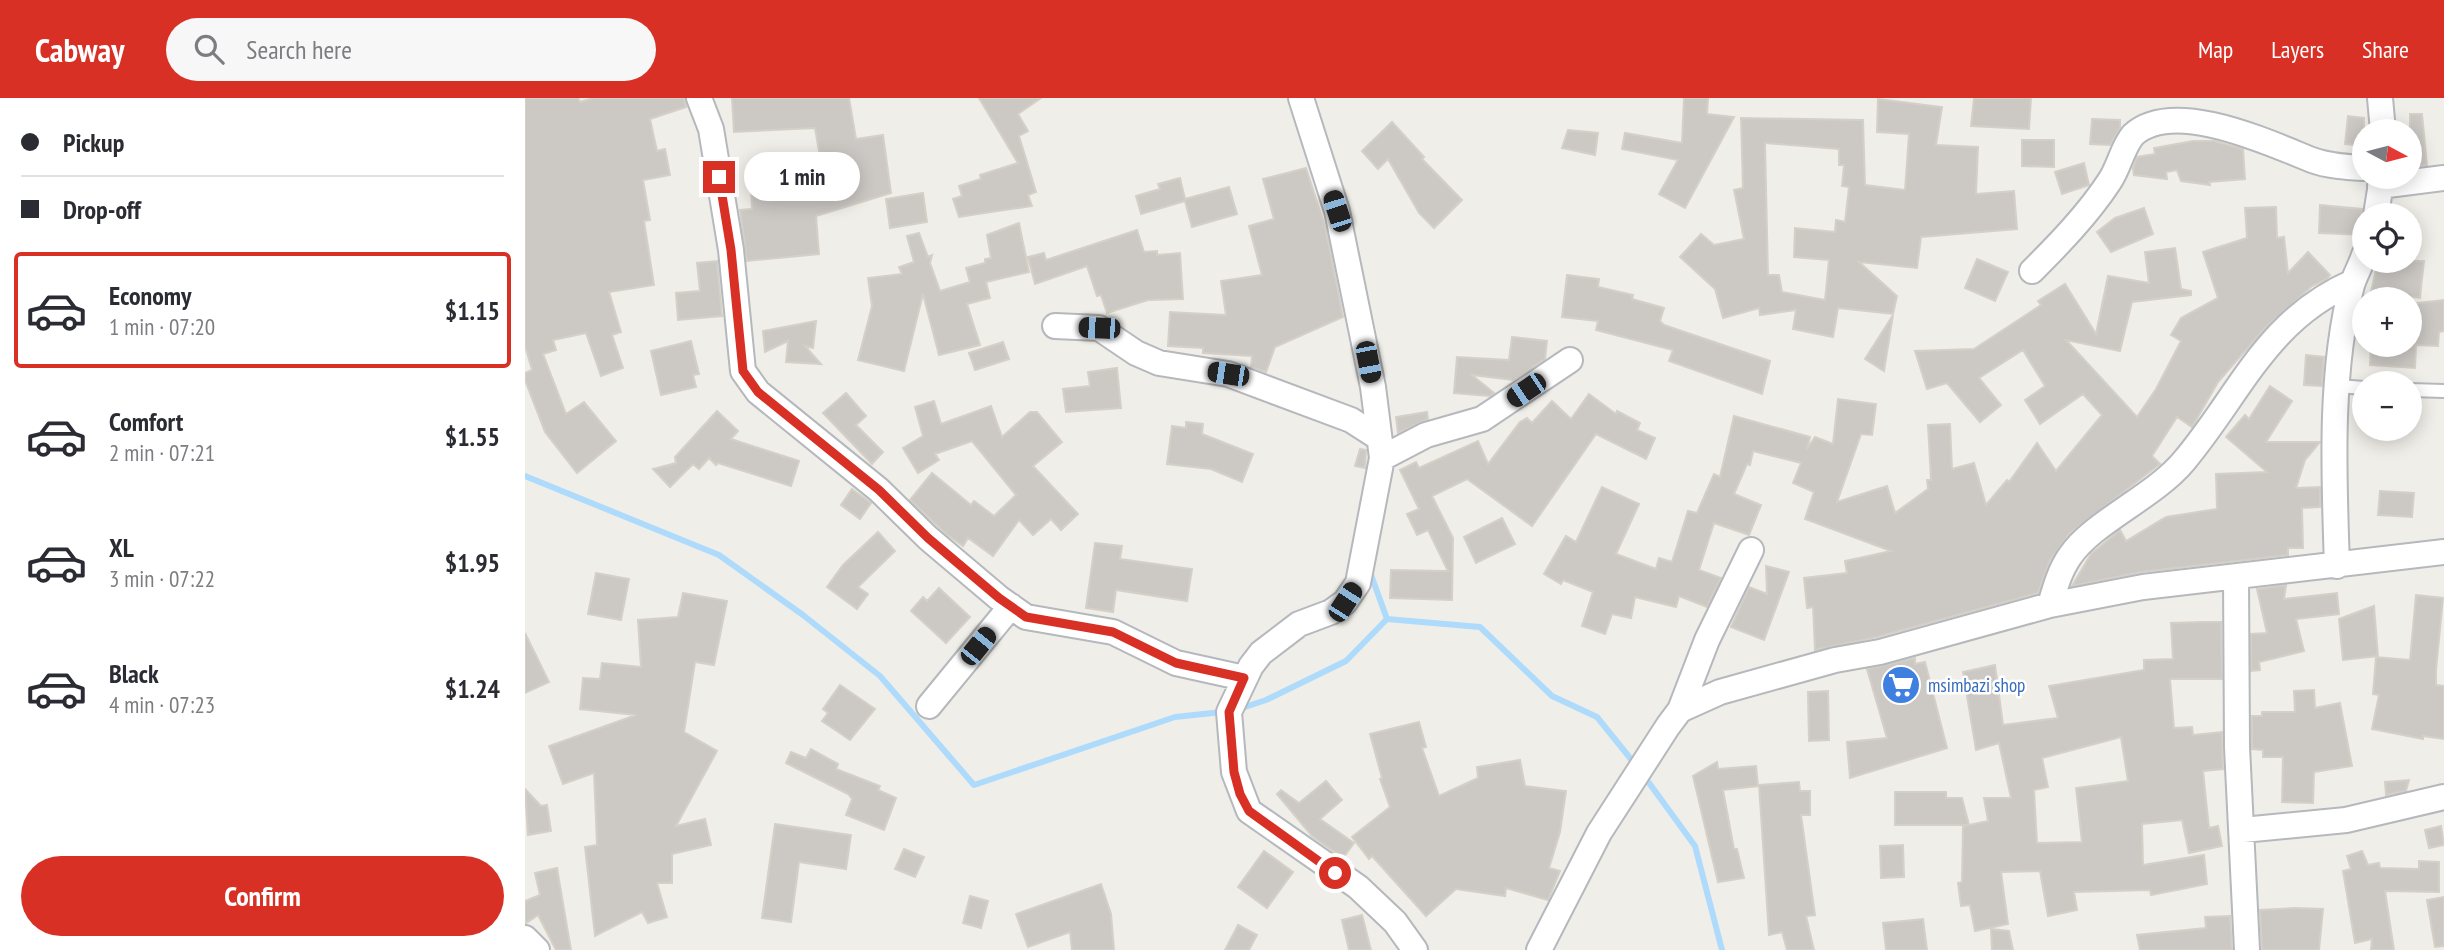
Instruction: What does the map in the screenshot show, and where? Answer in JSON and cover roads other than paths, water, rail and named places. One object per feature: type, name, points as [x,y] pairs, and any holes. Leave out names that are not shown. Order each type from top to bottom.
[{"type":"street","points":[[700,98],[711,129],[731,250],[743,371],[758,392],[879,490],[928,538],[1026,617],[1113,632],[1176,663],[1244,678]]},
{"type":"street","points":[[1301,98],[1337,211],[1373,387],[1380,448],[1358,583],[1345,602],[1331,612],[1299,625],[1261,653],[1244,678],[1229,712],[1234,772],[1249,811],[1358,887],[1395,922],[1415,950]]},
{"type":"street","points":[[2380,98],[2382,119]]},
{"type":"street","points":[[2032,271],[2110,182],[2131,137],[2139,128],[2163,118],[2184,114],[2220,121],[2315,161],[2352,171]]},
{"type":"street","points":[[2422,178],[2444,178]]},
{"type":"street","points":[[2337,566],[2335,505],[2338,386],[2344,328],[2357,273]]},
{"type":"street","points":[[2050,605],[2071,554],[2091,535],[2153,492],[2183,462],[2252,363],[2279,333],[2304,309],[2326,294],[2353,282]]},
{"type":"street","points":[[1055,326],[1099,328],[1136,353],[1159,363],[1228,374],[1351,420],[1380,448]]},
{"type":"street","points":[[1380,448],[1482,419],[1570,360]]},
{"type":"street","points":[[1539,950],[1599,833],[1681,710],[1707,640],[1751,550]]},
{"type":"street","points":[[1681,710],[1720,692],[1835,660],[1880,652],[2050,605],[2133,588],[2444,552]]},
{"type":"street","points":[[2236,578],[2237,747],[2247,950]]},
{"type":"street","points":[[929,706],[1011,606]]},
{"type":"street","points":[[2243,830],[2346,820],[2444,797]]},
{"type":"street","points":[[525,938],[537,950]]},
{"type":"lane","points":[[2338,386],[2352,387]]},
{"type":"lane","points":[[2422,390],[2444,391]]},
{"type":"waterway","points":[[525,476],[719,555],[803,615],[880,676],[974,785],[1175,717],[1222,712]]},
{"type":"waterway","points":[[1370,572],[1387,619]]},
{"type":"waterway","points":[[1239,709],[1266,700],[1346,661],[1387,619],[1480,627],[1552,696],[1597,717],[1634,763]]},
{"type":"waterway","points":[[1644,776],[1695,846],[1722,950]]},
{"type":"place","name":"msimbazi shop","points":[[1901,685]]}]
